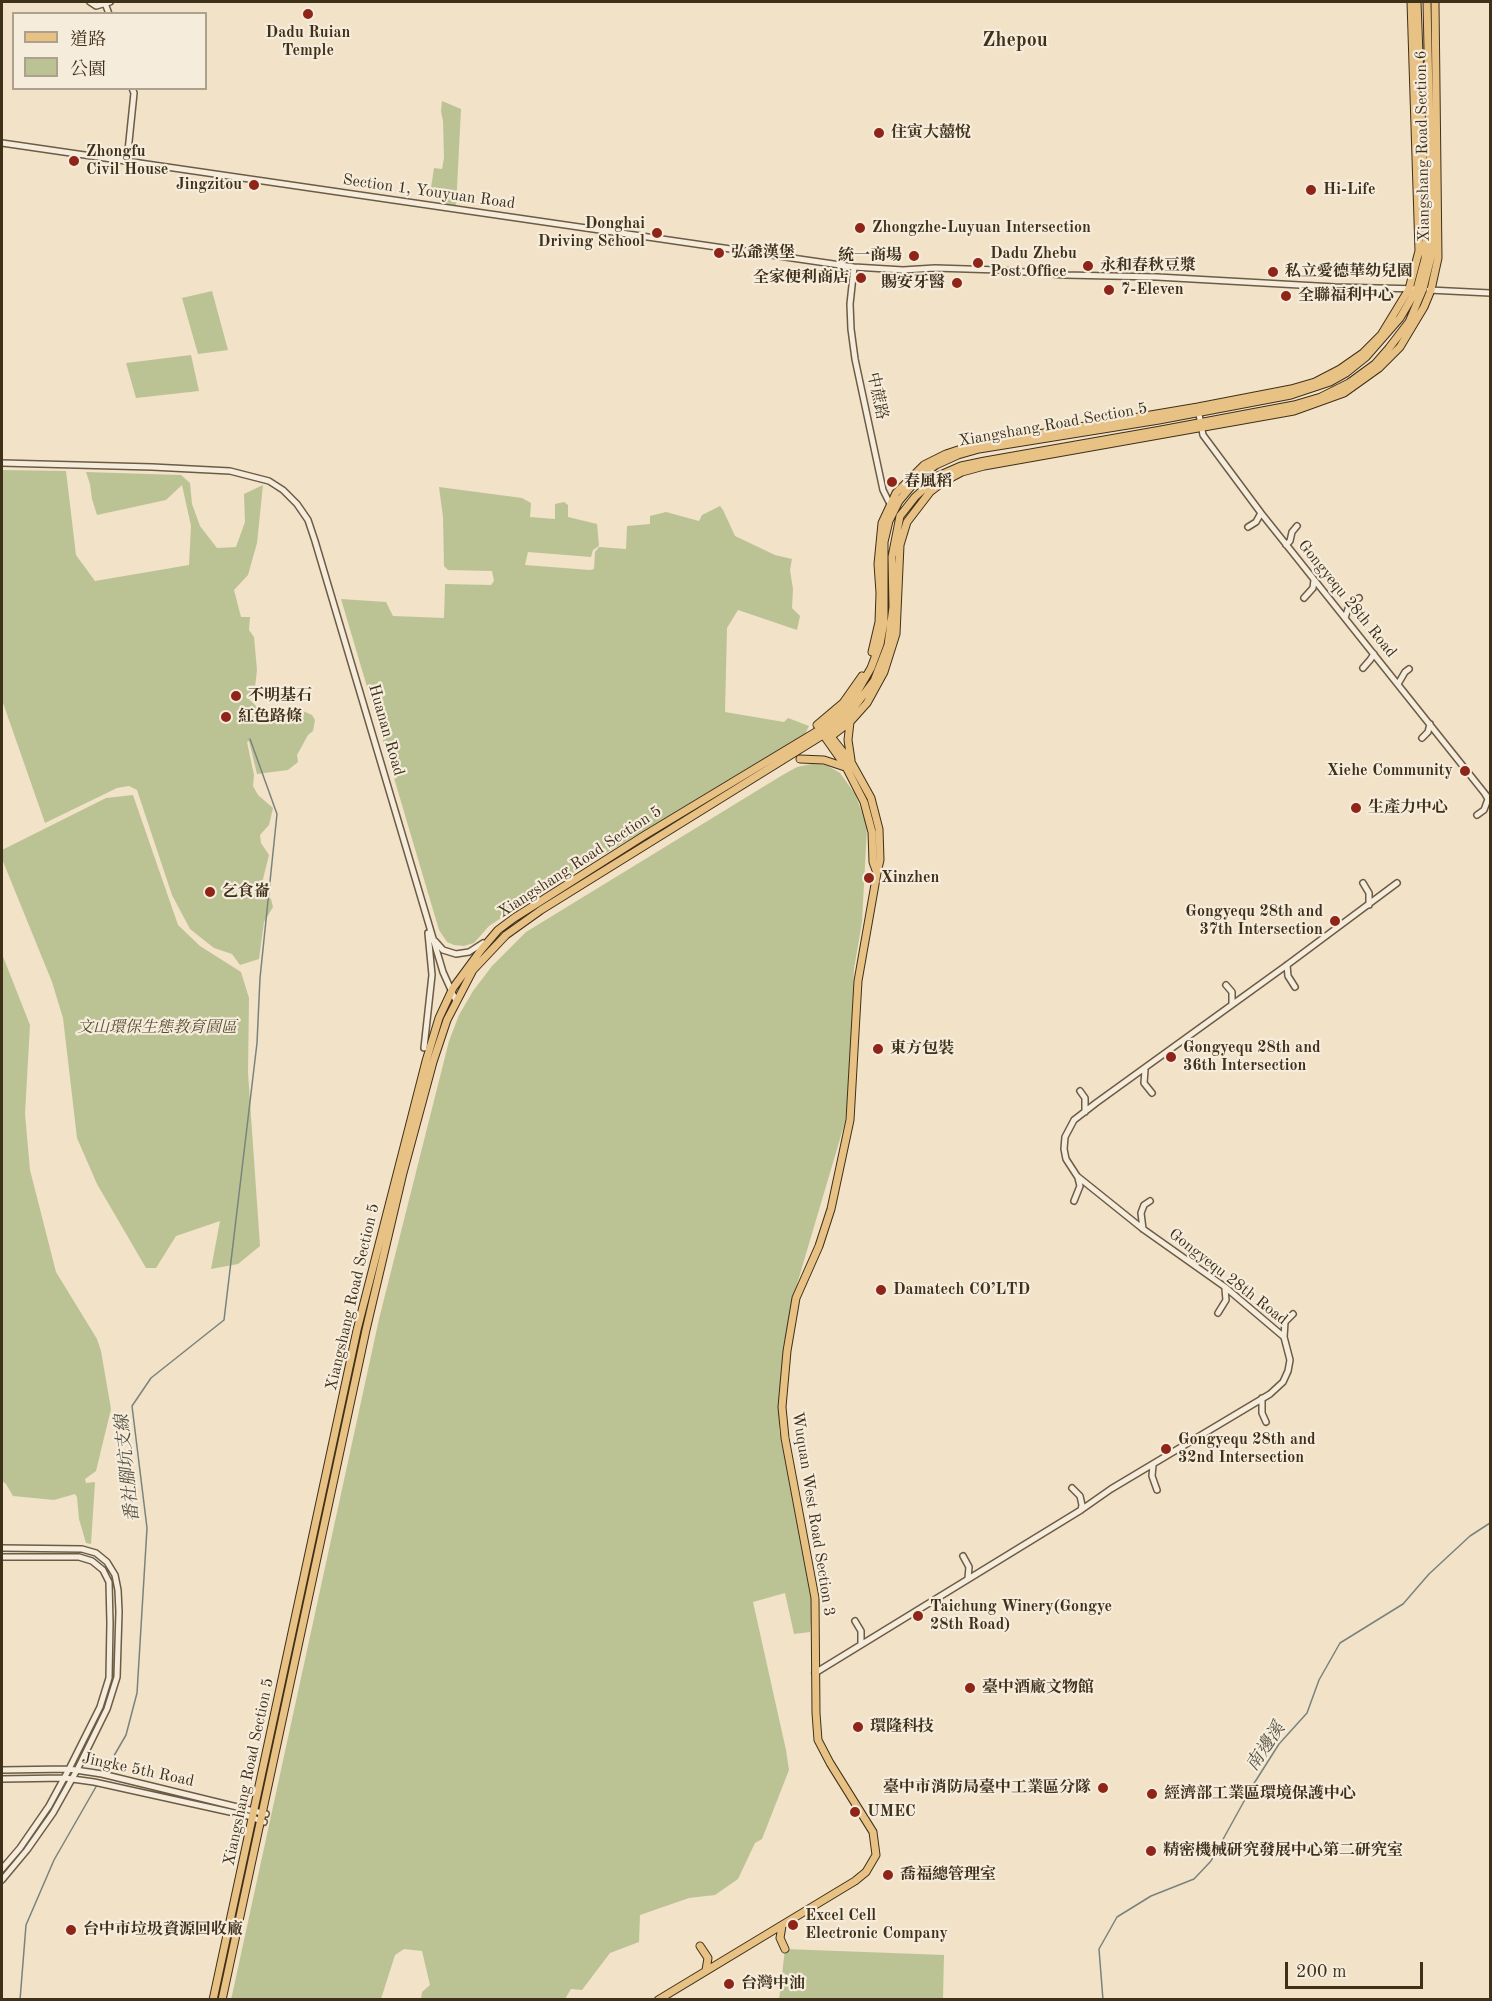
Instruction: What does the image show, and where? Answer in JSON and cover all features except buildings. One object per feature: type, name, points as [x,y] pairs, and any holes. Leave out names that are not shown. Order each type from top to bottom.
[{"type":"main road","name":"Xiangshang Road Section 6","points":[[1411,2],[1420,239],[1415,268],[1420,289]]},
{"type":"main road","name":"Xiangshang Road Section 6","points":[[1418,2],[1426,239],[1420,289]]},
{"type":"main road","name":"Xiangshang Road Section 6","points":[[1420,289],[1428,275],[1432,239],[1427,2]]},
{"type":"main road","name":"Xiangshang Road Section 6","points":[[1420,289],[1438,258],[1439,239],[1435,2]]},
{"type":"main road","name":"Xiangshang Road Section 5","points":[[824,731],[850,704],[871,668],[880,644],[884,622],[884,542],[891,507],[896,492],[924,465],[969,446],[1291,395],[1330,382],[1366,357],[1386,336],[1420,289]]},
{"type":"main road","name":"Xiangshang Road Section 5","points":[[213,2000],[357,1330],[426,1061],[439,1018],[451,991],[466,967],[498,930],[514,918],[645,835],[824,731],[850,722],[867,703],[879,683],[893,647],[898,615],[900,545],[907,522],[930,492],[962,472],[1201,426],[1321,397],[1349,383],[1375,363],[1389,348],[1409,322],[1420,289]]},
{"type":"main road","name":"Xiangshang Road Section 5","points":[[891,507],[919,477],[936,465],[958,455],[1198,410]]},
{"type":"main road","name":"Xiangshang Road Section 5","points":[[222,2000],[263,1818],[366,1330],[403,1173],[433,1062],[447,1020],[473,970],[506,935],[540,910],[848,715],[874,681],[888,645],[892,608],[892,556],[900,516],[925,487],[938,477],[961,466],[1201,426]]},
{"type":"main road","points":[[800,759],[824,760],[849,765],[850,722]]},
{"type":"main road","name":"Wuquan West Road Section 3","points":[[658,2000],[859,1879],[876,1855],[873,1832],[818,1740],[815,1598],[785,1438],[782,1407],[783,1379],[796,1298],[819,1246],[831,1209],[850,1120],[853,1102],[856,998],[880,860],[876,817],[871,798],[824,731]]},
{"type":"main road","points":[[782,1926],[781,1943],[785,1949]]},
{"type":"main road","points":[[700,1946],[707,1954],[706,1970]]},
{"type":"street","points":[[90,2],[96,6],[108,2]]},
{"type":"street","points":[[126,161],[133,90]]},
{"type":"street","name":"Section 1, Youyuan Road","points":[[2,143],[854,267],[903,270],[935,268],[999,270],[1491,293]]},
{"type":"street","name":"中蔗路","points":[[854,267],[850,304],[855,360],[883,490],[891,507],[907,522]]},
{"type":"street","name":"Gongyequ 28th Road","points":[[1198,410],[1203,435],[1261,513],[1491,800]]},
{"type":"street","name":"Huanan Road","points":[[2,463],[152,467],[243,473],[268,481],[283,490],[297,504],[308,520],[323,564],[433,940],[456,1001]]},
{"type":"street","points":[[883,490],[889,493],[896,492]]},
{"type":"street","points":[[1248,527],[1254,525],[1261,513]]},
{"type":"street","points":[[1286,545],[1297,526]]},
{"type":"street","points":[[1304,598],[1311,591],[1314,580]]},
{"type":"street","points":[[1345,618],[1350,603],[1359,598]]},
{"type":"street","points":[[1364,668],[1372,652]]},
{"type":"street","points":[[1398,684],[1404,672],[1409,669]]},
{"type":"street","points":[[1422,738],[1428,732],[1429,723]]},
{"type":"street","points":[[1477,815],[1482,813],[1488,799],[1485,793]]},
{"type":"street","points":[[1363,883],[1369,893],[1369,904]]},
{"type":"street","name":"Gongyequ 28th Road","points":[[815,1673],[1279,1386],[1288,1371],[1290,1355],[1284,1337],[1225,1287],[1143,1229],[1077,1176],[1066,1159],[1065,1140],[1074,1120],[1397,883]]},
{"type":"street","points":[[424,1048],[432,975],[426,914]]},
{"type":"street","points":[[433,940],[443,950],[456,954],[469,952],[483,943]]},
{"type":"street","points":[[1287,965],[1288,976],[1294,987]]},
{"type":"street","points":[[1226,985],[1231,989],[1232,1004]]},
{"type":"street","points":[[1148,1066],[1143,1080],[1147,1089],[1152,1093]]},
{"type":"street","points":[[1080,1091],[1085,1098],[1085,1112]]},
{"type":"street","points":[[1074,1201],[1080,1186],[1077,1176]]},
{"type":"street","points":[[1143,1229],[1141,1213],[1144,1205],[1150,1201]]},
{"type":"street","points":[[1218,1314],[1226,1300],[1225,1287]]},
{"type":"street","points":[[1284,1337],[1285,1322],[1293,1314]]},
{"type":"street","points":[[1262,1398],[1262,1413],[1266,1422]]},
{"type":"street","points":[[1153,1465],[1152,1476],[1156,1490]]},
{"type":"street","points":[[1072,1488],[1080,1496],[1081,1510]]},
{"type":"street","points":[[2,1548],[82,1549],[96,1553],[110,1566],[116,1580],[119,1624],[117,1677],[107,1709],[72,1780],[38,1835],[2,1880]]},
{"type":"street","points":[[963,1556],[969,1567],[968,1578]]},
{"type":"street","points":[[2,1557],[79,1557],[92,1561],[103,1570],[109,1582],[110,1623],[109,1678],[100,1707],[41,1818],[2,1869]]},
{"type":"street","points":[[855,1622],[861,1631],[861,1643]]},
{"type":"street","name":"Jingke 5th Road","points":[[2,1770],[69,1769],[90,1772],[181,1792],[263,1818]]},
{"type":"street","name":"Jingke 5th Road","points":[[2,1779],[64,1778],[94,1782],[182,1802],[253,1814]]},
{"type":"green space","points":[[442,101],[461,109],[456,208],[444,207],[441,191],[431,188],[434,168],[442,169],[444,158]]},
{"type":"green space","points":[[212,291],[228,350],[198,354],[182,298]]},
{"type":"green space","points":[[191,355],[199,391],[136,398],[126,363]]},
{"type":"green space","points":[[2,470],[66,471],[76,555],[95,581],[189,565],[191,526],[182,485],[166,500],[97,515],[86,472],[181,475],[190,483],[192,504],[200,526],[217,548],[236,547],[245,522],[244,494],[263,485],[257,543],[248,575],[234,590],[241,617],[250,617],[249,630],[254,637],[257,670],[254,696],[248,698],[268,718],[296,708],[312,715],[315,720],[313,731],[308,735],[297,755],[298,762],[288,770],[257,774],[249,741],[247,742],[254,775],[253,786],[258,795],[273,808],[269,825],[260,835],[261,843],[269,855],[261,887],[263,893],[271,899],[273,907],[264,922],[259,959],[240,965],[232,954],[214,948],[190,929],[172,895],[137,790],[129,786],[117,788],[45,823],[2,700]]},
{"type":"green space","points":[[439,487],[522,498],[531,503],[530,517],[555,519],[555,504],[564,502],[568,505],[568,517],[597,524],[599,546],[593,550],[591,557],[528,552],[525,565],[590,570],[594,569],[595,552],[599,547],[626,549],[627,526],[650,524],[650,516],[666,512],[699,521],[702,515],[720,506],[735,536],[775,555],[792,559],[790,570],[793,589],[792,608],[800,616],[797,630],[738,610],[727,628],[725,712],[784,722],[788,718],[809,726],[805,734],[536,895],[489,926],[474,943],[464,946],[447,942],[439,930],[341,599],[386,602],[393,616],[444,618],[445,584],[491,585],[494,581],[492,571],[448,570],[444,566],[443,517]]},
{"type":"green space","points":[[816,763],[828,766],[840,773],[855,794],[867,827],[862,922],[854,969],[849,1094],[845,1122],[795,1291],[783,1348],[779,1430],[813,1599],[810,1632],[794,1634],[785,1593],[753,1602],[789,1770],[762,1839],[755,1843],[738,1879],[715,1895],[689,1898],[640,1915],[639,1942],[610,1953],[582,1990],[571,1989],[565,1999],[421,1999],[422,1992],[430,1985],[422,1951],[404,1949],[395,1955],[381,1999],[231,2000],[379,1319],[449,1041],[459,1015],[492,966],[526,932],[781,776],[797,767]]},
{"type":"green space","name":"文山環保生態教育園區","points":[[133,795],[178,925],[200,946],[241,972],[249,998],[248,1073],[260,1246],[238,1264],[211,1269],[220,1221],[176,1236],[156,1268],[146,1268],[97,1184],[77,1138],[63,1018],[52,982],[2,859],[2,850],[106,798]]},
{"type":"green space","points":[[2,954],[30,1025],[25,1114],[30,1170],[56,1272],[97,1339],[111,1409],[96,1471],[85,1479],[86,1483],[95,1482],[91,1544],[86,1543],[75,1494],[54,1500],[13,1496],[2,1481]]},
{"type":"green space","points":[[785,1949],[944,1955],[943,1999],[779,2000]]},
{"type":"waterway","name":"番社腳坑支線","points":[[104,1773],[126,1735],[137,1693],[147,1528],[132,1406],[151,1378],[224,1320],[257,1043],[260,978],[277,814],[250,739]]},
{"type":"waterway","name":"南邊溪","points":[[1103,2000],[1099,1949],[1117,1917],[1151,1896],[1194,1879],[1211,1861],[1253,1785],[1279,1744],[1307,1713],[1319,1680],[1340,1643],[1403,1604],[1429,1574],[1470,1536],[1490,1523]]},
{"type":"waterway","name":"番社腳坑支線","points":[[20,2000],[26,1925],[54,1860],[97,1785]]},
{"type":"place","name":"Dadu Ruian Temple","points":[[308,14]]},
{"type":"place","name":"住寅大囍悅","points":[[879,133]]},
{"type":"place","name":"Zhongfu Civil House","points":[[74,161]]},
{"type":"place","name":"Jingzitou","points":[[254,185]]},
{"type":"place","name":"Hi-Life","points":[[1311,190]]},
{"type":"place","name":"Zhongzhe-Luyuan Intersection","points":[[860,228]]},
{"type":"place","name":"Donghai Driving School","points":[[657,233]]},
{"type":"place","name":"弘爺漢堡","points":[[719,253]]},
{"type":"place","name":"統一商場","points":[[914,256]]},
{"type":"place","name":"Dadu Zhebu Post Office","points":[[978,263]]},
{"type":"place","name":"永和春秋豆漿","points":[[1088,266]]},
{"type":"place","name":"私立愛德華幼兒園","points":[[1273,272]]},
{"type":"place","name":"全家便利商店","points":[[861,278]]},
{"type":"place","name":"賜安牙醫","points":[[957,283]]},
{"type":"place","name":"7-Eleven","points":[[1109,290]]},
{"type":"place","name":"全聯福利中心","points":[[1286,296]]},
{"type":"place","name":"春風稻","points":[[892,482]]},
{"type":"place","name":"不明基石","points":[[236,696]]},
{"type":"place","name":"紅色路條","points":[[226,717]]},
{"type":"place","name":"Xiehe Community","points":[[1465,771]]},
{"type":"place","name":"生產力中心","points":[[1356,808]]},
{"type":"place","name":"Xinzhen","points":[[869,878]]},
{"type":"place","name":"乞食崙","points":[[210,892]]},
{"type":"place","name":"Gongyequ 28th and 37th Intersection","points":[[1335,921]]},
{"type":"place","name":"東方包裝","points":[[878,1049]]},
{"type":"place","name":"Gongyequ 28th and 36th Intersection","points":[[1171,1057]]},
{"type":"place","name":"Damatech CO’LTD","points":[[881,1290]]},
{"type":"place","name":"Gongyequ 28th and 32nd Intersection","points":[[1166,1449]]},
{"type":"place","name":"Taichung Winery(Gongye 28th Road)","points":[[918,1616]]},
{"type":"place","name":"臺中酒廠文物館","points":[[970,1688]]},
{"type":"place","name":"環隆科技","points":[[858,1727]]},
{"type":"place","name":"臺中市消防局臺中工業區分隊","points":[[1103,1788]]},
{"type":"place","name":"經濟部工業區環境保護中心","points":[[1152,1794]]},
{"type":"place","name":"UMEC","points":[[855,1812]]},
{"type":"place","name":"精密機械研究發展中心第二研究室","points":[[1151,1851]]},
{"type":"place","name":"喬福總管理室","points":[[888,1875]]},
{"type":"place","name":"Excel Cell Electronic Company","points":[[793,1925]]},
{"type":"place","name":"台中市垃圾資源回收廠","points":[[71,1930]]},
{"type":"place","name":"台灣中油","points":[[729,1984]]},
{"type":"district","name":"Zhepou","points":[[1015,41]]}]
